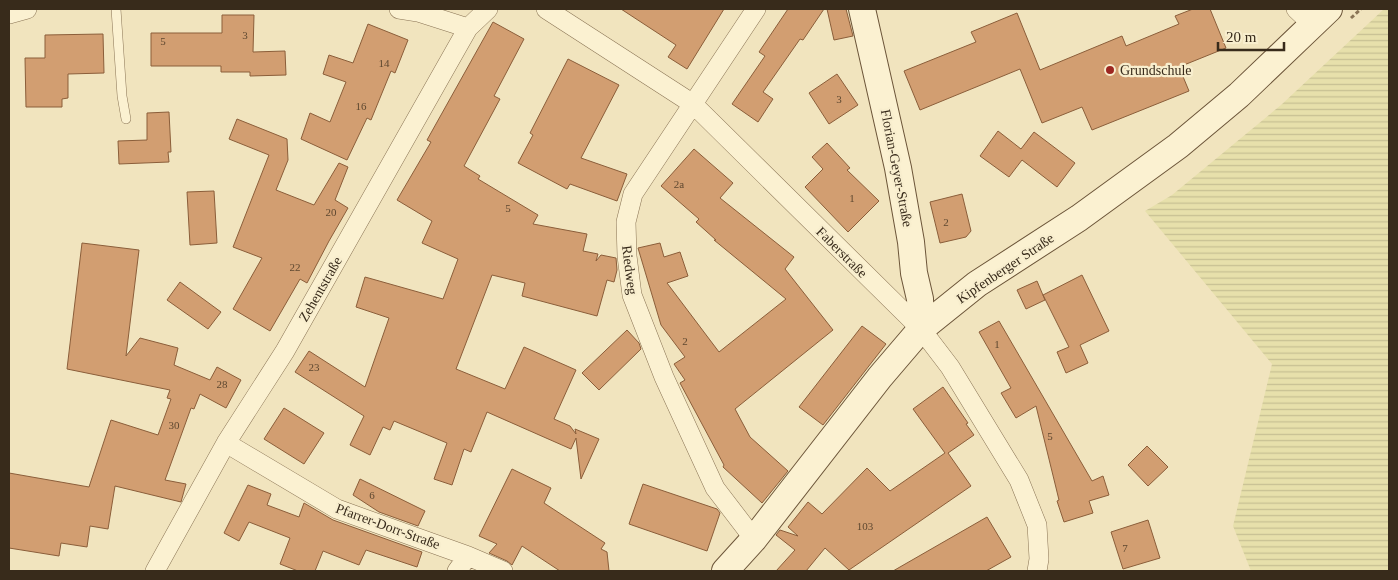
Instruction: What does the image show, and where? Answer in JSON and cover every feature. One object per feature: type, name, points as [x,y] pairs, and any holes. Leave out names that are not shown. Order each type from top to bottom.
[{"type":"street","points":[[9,14],[27,9]]},
{"type":"street","points":[[400,9],[418,12],[468,28]]},
{"type":"street","name":"Zehentstraße","points":[[154,571],[226,443],[285,351],[468,28],[488,9]]},
{"type":"street","name":"Faberstraße","points":[[546,9],[693,104],[921,330],[950,367],[1019,480],[1037,525],[1039,559],[1037,571]]},
{"type":"street","name":"Riedweg","points":[[754,539],[715,488],[664,377],[632,295],[627,256],[626,222],[633,194],[756,9]]},
{"type":"street","name":"Florian-Geyer-Straße","points":[[862,9],[898,168],[911,242],[914,273],[920,299],[921,330]]},
{"type":"street","name":"Kipfenberger Straße","points":[[725,571],[754,539],[880,377],[921,330],[977,284],[1079,218],[1178,146],[1239,95],[1312,14]]},
{"type":"street","name":"Pfarrer-Dorr-Straße","points":[[226,443],[337,509],[468,556],[503,571]]},
{"type":"street","points":[[457,571],[468,556]]},
{"type":"lane","points":[[116,9],[122,96],[126,119]]},
{"type":"shaded area","points":[[1384,9],[1389,9],[1389,571],[1251,571],[1233,526],[1272,364],[1145,211],[1172,195],[1281,105]]},
{"type":"building","points":[[621,9],[724,9],[687,69],[668,57],[676,45]]},
{"type":"building","points":[[788,9],[824,9],[803,40],[800,39],[763,92],[773,99],[758,122],[732,104],[765,56],[759,52]]},
{"type":"building","points":[[827,9],[846,9],[853,36],[834,40]]},
{"type":"building","name":"Grundschule","points":[[1193,9],[1210,9],[1226,48],[1179,67],[1189,91],[1092,130],[1082,107],[1042,123],[1020,69],[920,110],[904,71],[976,42],[971,32],[1017,13],[1040,70],[1122,36],[1126,46],[1179,24],[1175,16]]},
{"type":"building","points":[[222,15],[254,15],[253,52],[285,51],[286,75],[250,76],[250,72],[221,72],[221,66],[151,66],[151,33],[222,33]]},
{"type":"building","points":[[493,22],[524,39],[494,96],[500,99],[464,166],[480,176],[478,179],[538,215],[533,224],[587,234],[583,251],[598,254],[596,261],[601,255],[616,258],[617,270],[614,282],[607,280],[597,316],[522,296],[525,283],[492,275],[456,369],[505,389],[524,347],[576,370],[554,419],[570,426],[576,434],[575,429],[599,439],[581,479],[576,438],[571,449],[487,412],[471,452],[464,449],[452,485],[434,479],[447,443],[394,421],[390,430],[383,427],[370,455],[350,445],[364,416],[295,372],[309,351],[365,387],[389,318],[356,307],[365,277],[443,299],[458,259],[422,243],[432,221],[397,200],[431,142],[427,140]]},
{"type":"building","points":[[368,24],[408,40],[395,73],[391,71],[371,120],[367,118],[347,160],[301,139],[310,113],[330,122],[346,82],[323,74],[329,55],[353,63]]},
{"type":"building","points":[[103,34],[104,73],[68,74],[68,98],[62,99],[62,107],[26,107],[25,58],[45,58],[45,35]]},
{"type":"building","points":[[568,59],[619,85],[581,158],[627,174],[617,201],[570,184],[567,189],[518,163],[533,135],[530,133]]},
{"type":"building","points":[[837,74],[858,105],[829,124],[809,93]]},
{"type":"building","points":[[169,112],[171,152],[168,152],[169,162],[119,164],[118,141],[147,140],[147,113]]},
{"type":"building","points":[[237,119],[287,139],[288,160],[276,190],[314,205],[339,163],[348,167],[335,200],[348,208],[307,283],[300,279],[270,331],[233,309],[262,258],[233,247],[269,155],[229,139]]},
{"type":"building","points":[[998,131],[1021,149],[1034,132],[1075,163],[1057,187],[1022,160],[1009,177],[980,156]]},
{"type":"building","points":[[827,143],[850,168],[847,170],[879,201],[848,232],[805,187],[823,169],[812,157]]},
{"type":"building","points":[[694,149],[733,183],[720,198],[794,257],[785,269],[833,330],[735,409],[750,437],[788,471],[762,503],[723,467],[724,465],[680,383],[685,380],[674,364],[685,357],[661,325],[638,248],[660,243],[664,257],[680,252],[688,276],[667,283],[719,352],[786,299],[714,240],[716,240],[696,222],[699,219],[661,186]]},
{"type":"building","points":[[214,191],[217,243],[190,245],[187,192]]},
{"type":"building","points":[[962,194],[971,231],[966,237],[940,243],[930,202]]},
{"type":"building","points":[[82,243],[139,250],[126,356],[140,338],[178,348],[174,365],[210,380],[217,367],[241,380],[226,408],[200,394],[194,409],[191,408],[165,480],[186,484],[181,502],[115,486],[108,529],[90,526],[87,547],[61,543],[59,556],[9,548],[9,473],[89,487],[111,420],[158,435],[171,399],[167,398],[170,390],[67,369]]},
{"type":"building","points":[[1082,275],[1109,331],[1080,345],[1088,363],[1066,373],[1057,352],[1069,347],[1043,295]]},
{"type":"building","points":[[1037,281],[1045,300],[1026,309],[1017,290]]},
{"type":"building","points":[[180,282],[221,312],[208,329],[167,300]]},
{"type":"building","points":[[999,321],[1092,481],[1103,476],[1109,495],[1089,501],[1093,513],[1064,522],[1057,501],[1059,500],[1036,406],[1016,418],[1001,393],[1011,388],[979,332]]},
{"type":"building","points":[[862,326],[886,344],[823,425],[799,407]]},
{"type":"building","points":[[627,330],[639,343],[641,349],[599,390],[582,373]]},
{"type":"building","points":[[943,387],[974,435],[948,453],[971,486],[849,570],[825,548],[806,571],[776,571],[795,550],[776,535],[780,530],[798,536],[788,527],[808,502],[822,514],[867,468],[890,491],[945,453],[913,409]]},
{"type":"building","points":[[284,408],[324,433],[304,464],[264,439]]},
{"type":"building","points":[[1147,446],[1168,467],[1148,486],[1128,465]]},
{"type":"building","points":[[512,469],[551,488],[544,503],[605,543],[601,549],[607,552],[609,571],[560,571],[522,546],[512,565],[489,553],[497,544],[479,536]]},
{"type":"building","points":[[360,479],[425,511],[418,526],[379,512],[353,495]]},
{"type":"building","points":[[643,484],[717,509],[720,513],[707,551],[629,524]]},
{"type":"building","points":[[248,485],[271,494],[267,505],[299,517],[304,503],[333,520],[422,552],[417,567],[366,550],[359,565],[323,551],[315,571],[298,571],[280,564],[290,538],[249,522],[239,541],[224,533]]},
{"type":"building","points":[[987,517],[1011,557],[986,571],[893,571]]},
{"type":"building","points":[[1148,520],[1160,558],[1123,569],[1111,532]]},
{"type":"place","name":"Grundschule","points":[[1110,70]]}]
